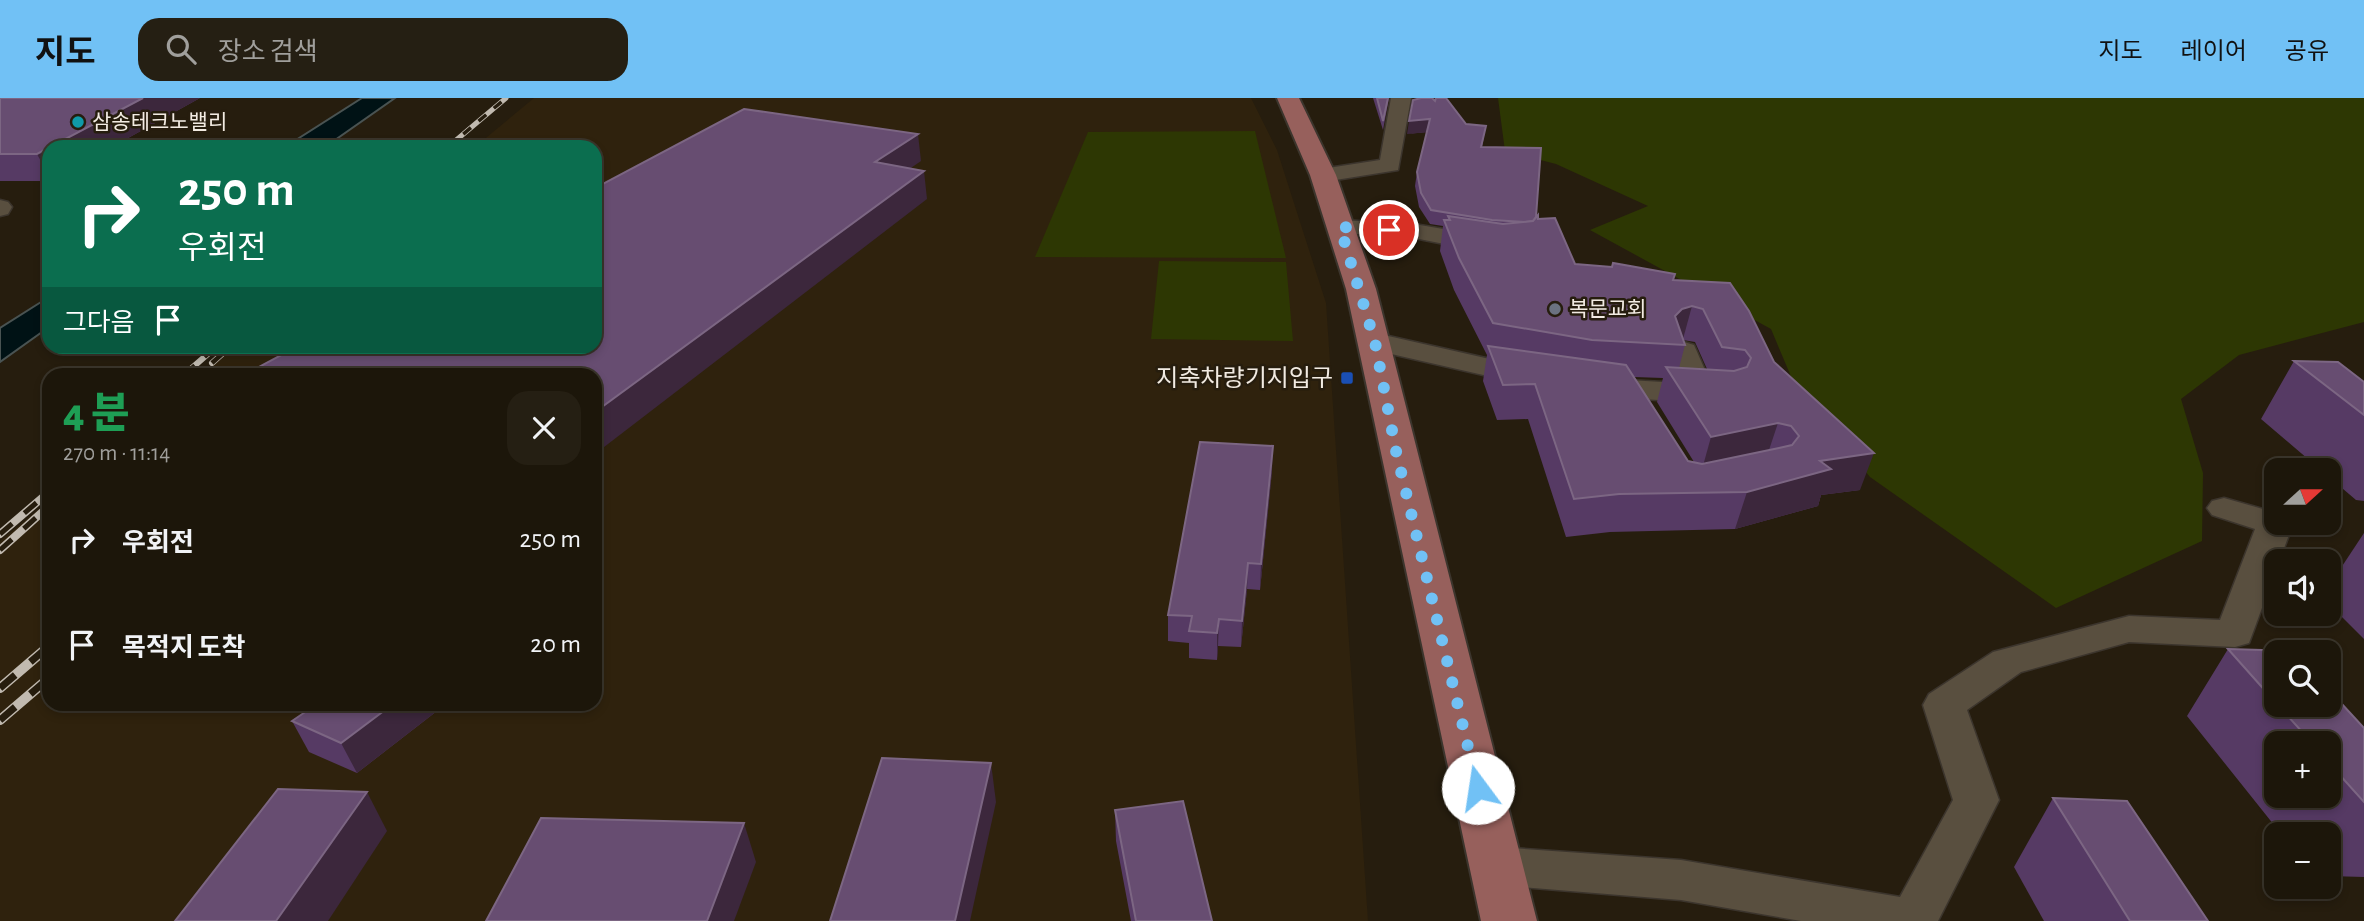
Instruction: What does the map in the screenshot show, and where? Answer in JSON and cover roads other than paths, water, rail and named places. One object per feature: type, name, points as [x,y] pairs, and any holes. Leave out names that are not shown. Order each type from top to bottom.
[{"type":"main road","points":[[1288,98],[1324,175],[1375,342],[1396,451],[1509,921]]},
{"type":"street","points":[[1324,175],[1390,165],[1409,101]]},
{"type":"street","points":[[1340,227],[1414,231],[1490,245],[1518,244]]},
{"type":"street","points":[[1375,342],[1472,366],[1585,386],[1712,394],[1685,351]]},
{"type":"street","points":[[1631,390],[1651,422]]},
{"type":"street","points":[[1497,866],[1681,880],[1913,920],[1976,800],[1944,705],[2007,662],[2129,629],[2235,635],[2275,524],[2224,508]]},
{"type":"railway","points":[[456,140],[506,98]]},
{"type":"railway","points":[[192,368],[208,354]]},
{"type":"railway","points":[[212,363],[222,354]]},
{"type":"railway","points":[[0,534],[42,498]]},
{"type":"railway","points":[[0,550],[42,512]]},
{"type":"railway","points":[[0,688],[42,652]]},
{"type":"railway","points":[[0,720],[42,684]]},
{"type":"place","name":"삼송테크노밸리","points":[[78,122]]},
{"type":"place","name":"복문교회","points":[[1555,309]]},
{"type":"place","name":"지축차량기지입구","points":[[1347,378]]}]
